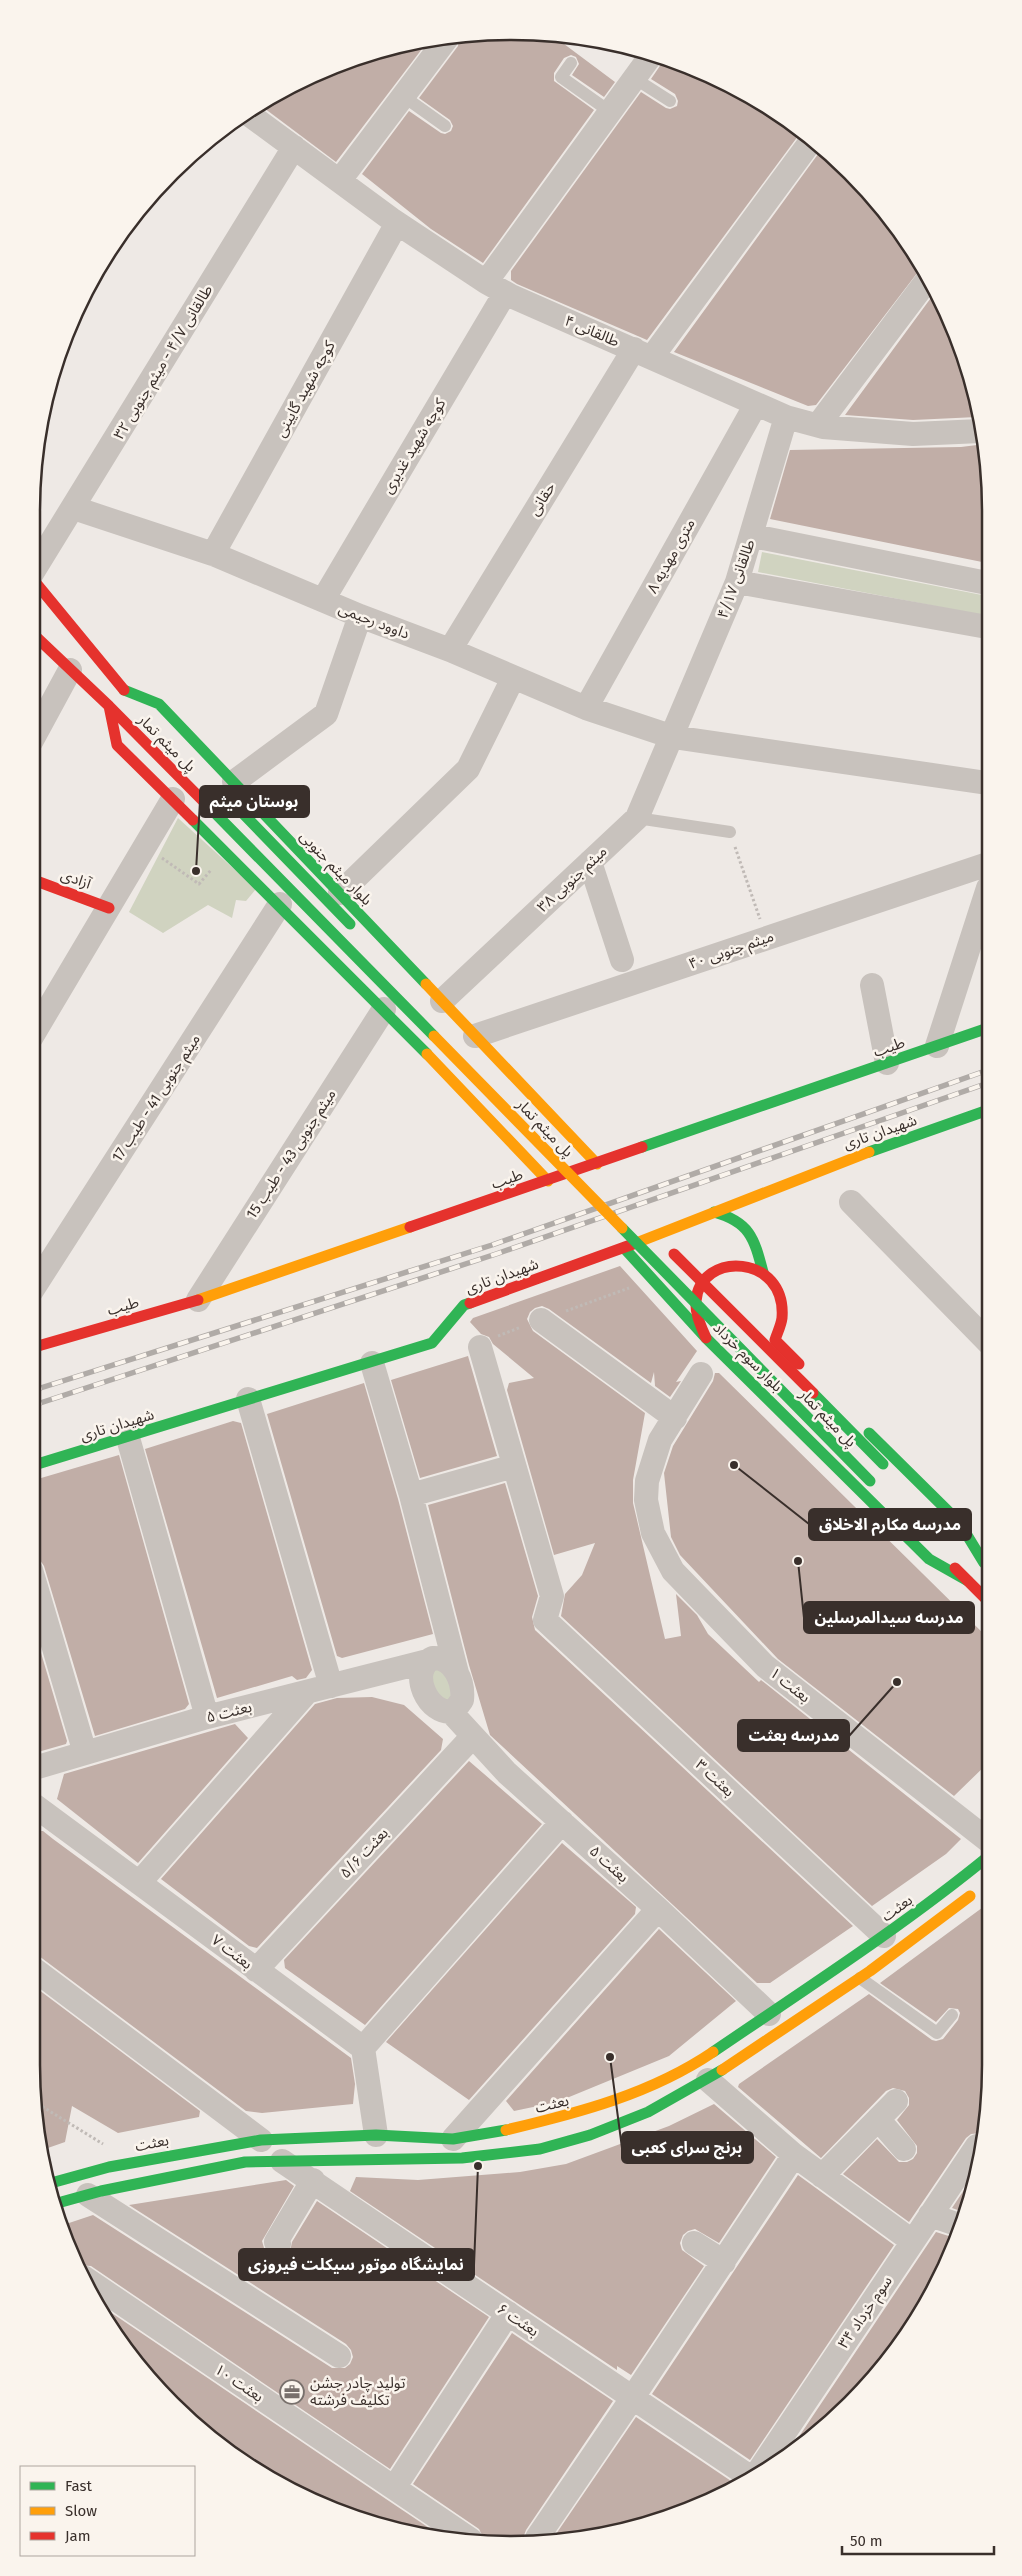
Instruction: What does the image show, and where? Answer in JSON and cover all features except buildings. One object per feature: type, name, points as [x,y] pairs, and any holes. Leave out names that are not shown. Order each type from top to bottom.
[{"type":"main road","name":"بلوار میثم جنوبی","points":[[40,587],[125,691],[159,704],[226,789],[340,893],[597,1164]]},
{"type":"main road","points":[[40,641],[109,706],[117,745],[228,852],[384,1008],[548,1181]]},
{"type":"main road","name":"پل میثم تمار","points":[[125,691],[145,712]]},
{"type":"main road","name":"پل میثم تمار","points":[[109,706],[873,1484]]},
{"type":"main road","points":[[226,789],[357,931]]},
{"type":"main road","name":"آزادی","points":[[40,882],[109,908]]},
{"type":"main road","name":"طیب","points":[[40,1345],[198,1300],[982,1030]]},
{"type":"main road","points":[[504,1133],[516,1138],[529,1135],[539,1123],[542,1114],[539,1102]]},
{"type":"main road","name":"پل میثم تمار","points":[[529,1110],[598,1179]]},
{"type":"main road","name":"شهیدان تاری","points":[[40,1463],[128,1438],[432,1343],[464,1305],[624,1248],[778,1186],[982,1112]]},
{"type":"main road","points":[[766,1204],[778,1186]]},
{"type":"main road","points":[[714,1212],[729,1215],[744,1224],[755,1240],[763,1272]]},
{"type":"main road","points":[[755,1240],[757,1225]]},
{"type":"main road","name":"پل میثم تمار","points":[[647,1228],[932,1513]]},
{"type":"main road","name":"بلوار سوم خرداد","points":[[624,1248],[706,1338],[929,1559],[968,1581]]},
{"type":"main road","points":[[706,1338],[696,1307],[700,1288],[711,1276],[732,1265],[748,1265],[763,1272]]},
{"type":"main road","name":"بلوار سوم خرداد","points":[[763,1272],[772,1281],[781,1299],[782,1318],[775,1340],[959,1522],[982,1559]]},
{"type":"main road","points":[[946,1527],[982,1562]]},
{"type":"main road","name":"بلوار سوم خرداد","points":[[938,1551],[982,1595]]},
{"type":"main road","name":"بعثت","points":[[55,2182],[134,2162],[261,2140],[376,2135],[454,2139],[534,2125],[576,2114],[623,2098],[691,2067],[884,1936],[945,1892],[982,1862]]},
{"type":"main road","points":[[61,2202],[88,2194],[236,2164],[282,2161],[462,2158],[540,2149],[590,2135],[648,2112],[708,2080],[860,1978],[977,1890]]},
{"type":"street","points":[[340,180],[441,45]]},
{"type":"street","name":"کوچه شهید غدیری","points":[[323,600],[495,287],[609,111],[647,60]]},
{"type":"street","name":"طالقانی ۴","points":[[252,117],[397,223],[495,287],[786,418],[818,425],[913,434],[975,431]]},
{"type":"street","name":"حقانی","points":[[450,650],[643,353],[741,237],[808,146]]},
{"type":"street","name":"طالقانی ۴/۷ - میثم جنوبی ۳۲","points":[[40,562],[294,147]]},
{"type":"street","name":"کوچه شهید گایینی","points":[[213,554],[397,223]]},
{"type":"street","points":[[818,425],[924,285]]},
{"type":"street","name":"۸ متری مهدیه","points":[[586,708],[756,404]]},
{"type":"street","name":"طالقانی ۴/۱۷","points":[[673,737],[737,582],[753,536],[786,418]]},
{"type":"street","name":"داوود رحیمی","points":[[74,508],[213,554],[360,616],[450,650],[586,708],[673,737],[982,783]]},
{"type":"street","points":[[753,536],[982,582]]},
{"type":"street","points":[[737,582],[982,626]]},
{"type":"street","points":[[226,789],[326,714],[360,616]]},
{"type":"street","points":[[40,725],[70,670]]},
{"type":"street","points":[[340,893],[468,769],[513,678]]},
{"type":"street","name":"میثم جنوبی ۳۸","points":[[442,1001],[636,818],[673,737]]},
{"type":"street","points":[[40,1023],[173,798]]},
{"type":"street","points":[[590,862],[622,960]]},
{"type":"street","name":"میثم جنوبی ۴۰","points":[[475,1036],[982,866]]},
{"type":"street","name":"میثم جنوبی 41 - طیب 17","points":[[40,1278],[280,904]]},
{"type":"street","points":[[937,1046],[982,907]]},
{"type":"street","points":[[872,985],[887,1064]]},
{"type":"street","name":"میثم جنوبی 43 - طیب 15","points":[[198,1300],[384,1008]]},
{"type":"street","points":[[851,1202],[982,1336]]},
{"type":"street","points":[[541,1320],[674,1418]]},
{"type":"street","points":[[411,1495],[514,1466],[480,1347]]},
{"type":"street","points":[[372,1362],[411,1495],[461,1684],[462,1700],[457,1708],[451,1712],[436,1707],[423,1688],[422,1672],[428,1661],[434,1658],[443,1660],[457,1673]]},
{"type":"street","name":"بعثت ۱","points":[[701,1374],[660,1440],[651,1463],[646,1500],[652,1533],[672,1571],[765,1666],[982,1836]]},
{"type":"street","points":[[248,1399],[331,1686]]},
{"type":"street","points":[[128,1438],[164,1571],[207,1717]]},
{"type":"street","name":"بعثت ۳","points":[[514,1466],[552,1596],[546,1620],[884,1936]]},
{"type":"street","points":[[40,1598],[85,1753]]},
{"type":"street","name":"بعثت ۵","points":[[40,1766],[207,1717],[428,1661]]},
{"type":"street","points":[[139,1883],[307,1692]]},
{"type":"street","name":"بعثت ۵","points":[[451,1712],[507,1773],[658,1909],[769,2014]]},
{"type":"street","name":"بعثت ۵/۶","points":[[256,1970],[473,1736]]},
{"type":"street","name":"بعثت ۷","points":[[40,1810],[363,2048]]},
{"type":"street","points":[[376,2135],[363,2048],[562,1822]]},
{"type":"street","points":[[454,2139],[658,1909]]},
{"type":"street","points":[[40,1974],[261,2140]]},
{"type":"street","points":[[708,2080],[794,2155],[912,2241]]},
{"type":"street","points":[[822,2176],[896,2101]]},
{"type":"street","points":[[878,2119],[904,2149]]},
{"type":"street","name":"سوم خرداد ۳۴","points":[[765,2462],[974,2150]]},
{"type":"street","points":[[539,2535],[794,2155]]},
{"type":"street","name":"بعثت ۶","points":[[282,2161],[313,2180],[508,2314],[746,2473]]},
{"type":"street","points":[[279,2244],[276,2242],[313,2180]]},
{"type":"street","points":[[88,2194],[339,2356]]},
{"type":"street","points":[[930,2215],[954,2223]]},
{"type":"street","points":[[694,2244],[724,2262]]},
{"type":"street","name":"بعثت ۱۰","points":[[95,2285],[461,2533]]},
{"type":"street","points":[[394,2488],[508,2314]]},
{"type":"lane","points":[[571,63],[561,77],[609,111]]},
{"type":"lane","points":[[634,78],[670,101]]},
{"type":"lane","points":[[403,96],[445,126]]},
{"type":"lane","points":[[636,818],[730,832]]},
{"type":"lane","points":[[860,1978],[937,2033],[952,2015]]},
{"type":"path","points":[[730,832],[767,938]]},
{"type":"path","points":[[145,846],[199,884],[228,852]]},
{"type":"path","points":[[42,2106],[134,2162]]},
{"type":"green space","points":[[762,552],[982,595],[982,615],[758,572]]},
{"type":"green space","points":[[178,818],[256,889],[246,901],[236,900],[232,918],[208,905],[163,933],[129,912]]},
{"type":"green space","points":[[448,1666],[452,1708],[425,1682],[425,1673]]},
{"type":"railway","points":[[40,1388],[492,1245],[982,1072]]},
{"type":"railway","points":[[40,1403],[496,1254],[982,1085]]},
{"type":"traffic: fast","points":[[124,690],[159,704],[426,984]]},
{"type":"traffic: fast","points":[[226,796],[350,924]]},
{"type":"traffic: fast","points":[[212,810],[434,1036]]},
{"type":"traffic: fast","points":[[193,820],[427,1054]]},
{"type":"traffic: fast","points":[[642,1147],[982,1030]]},
{"type":"traffic: fast","points":[[869,1152],[982,1112]]},
{"type":"traffic: fast","points":[[714,1212],[736,1221],[749,1233],[757,1250],[763,1272]]},
{"type":"traffic: fast","points":[[622,1228],[870,1481]]},
{"type":"traffic: fast","points":[[625,1249],[706,1338],[929,1559],[968,1581]]},
{"type":"traffic: fast","points":[[40,1463],[432,1343],[464,1305],[470,1303]]},
{"type":"traffic: fast","points":[[813,1393],[883,1464]]},
{"type":"traffic: fast","points":[[869,1433],[959,1522],[982,1560]]},
{"type":"traffic: fast","points":[[713,2052],[819,1981],[923,1907],[982,1862]]},
{"type":"traffic: fast","points":[[61,2202],[101,2191],[245,2162],[462,2158],[540,2149],[590,2135],[648,2112],[722,2070]]},
{"type":"traffic: fast","points":[[55,2182],[109,2167],[261,2140],[376,2135],[453,2139],[506,2130]]},
{"type":"traffic: slow","points":[[426,984],[597,1164]]},
{"type":"traffic: slow","points":[[434,1036],[622,1228]]},
{"type":"traffic: slow","points":[[427,1054],[548,1181]]},
{"type":"traffic: slow","points":[[636,1243],[869,1152]]},
{"type":"traffic: slow","points":[[198,1300],[410,1227]]},
{"type":"traffic: slow","points":[[722,2070],[870,1971],[970,1896]]},
{"type":"traffic: slow","points":[[506,2130],[560,2117],[639,2091],[665,2080],[713,2052]]},
{"type":"traffic: jam","points":[[40,588],[124,690]]},
{"type":"traffic: jam","points":[[40,641],[109,706],[117,745],[193,820]]},
{"type":"traffic: jam","points":[[109,706],[212,810]]},
{"type":"traffic: jam","points":[[40,882],[109,908]]},
{"type":"traffic: jam","points":[[410,1227],[642,1147]]},
{"type":"traffic: jam","points":[[470,1303],[636,1243]]},
{"type":"traffic: jam","points":[[674,1254],[813,1393]]},
{"type":"traffic: jam","points":[[706,1338],[696,1311],[696,1301],[701,1284],[712,1273],[726,1267],[742,1266],[758,1271],[771,1281],[780,1297],[782,1318],[775,1340],[799,1364]]},
{"type":"traffic: jam","points":[[40,1345],[198,1300]]},
{"type":"traffic: jam","points":[[955,1568],[982,1595]]},
{"type":"place","name":"بوستان میثم","points":[[196,871]]},
{"type":"place","name":"مدرسه مکارم الاخلاق","points":[[734,1465]]},
{"type":"place","name":"مدرسه سیدالمرسلین","points":[[798,1561]]},
{"type":"place","name":"مدرسه بعثت","points":[[897,1682]]},
{"type":"place","name":"برنج سرای کعبی","points":[[610,2057]]},
{"type":"place","name":"نمایشگاه موتور سیکلت فیروزی","points":[[478,2166]]},
{"type":"place","name":"تولید چادر جشن تکلیف فرشته","points":[[292,2392]]}]
